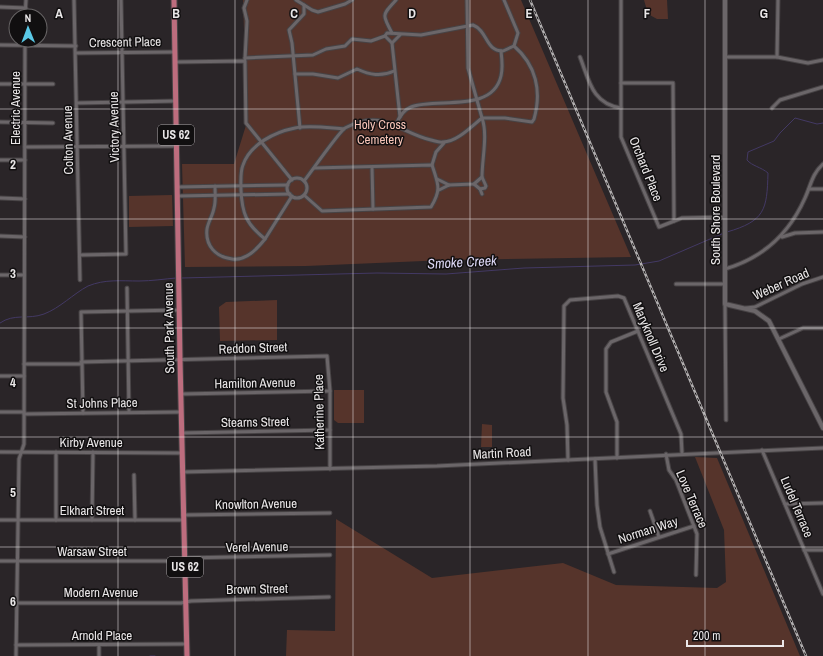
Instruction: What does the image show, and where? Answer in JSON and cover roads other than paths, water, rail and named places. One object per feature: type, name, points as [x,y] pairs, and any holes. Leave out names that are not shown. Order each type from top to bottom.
[{"type":"main road","name":"South Park Avenue","points":[[174,0],[180,394],[188,656]]},
{"type":"street","points":[[0,7],[26,8],[26,0]]},
{"type":"street","name":"Colton Avenue","points":[[74,0],[80,280]]},
{"type":"street","name":"Victory Avenue","points":[[80,255],[126,254],[121,0]]},
{"type":"street","points":[[247,0],[244,8],[247,21],[244,60],[246,123],[292,180]]},
{"type":"street","points":[[296,0],[318,12],[345,4],[352,0]]},
{"type":"street","points":[[392,33],[385,17],[386,10],[396,0]]},
{"type":"street","points":[[467,0],[468,68],[485,127],[485,139],[482,154],[482,177],[486,186],[480,190]]},
{"type":"street","points":[[504,0],[518,33],[514,46]]},
{"type":"street","name":"Orchard Place","points":[[621,0],[621,137],[659,227],[682,218],[725,217]]},
{"type":"street","name":"South Shore Boulevard","points":[[725,0],[726,420]]},
{"type":"street","points":[[777,57],[778,0]]},
{"type":"street","points":[[300,128],[289,30],[304,14],[304,5]]},
{"type":"street","points":[[175,62],[244,60],[313,55],[326,49],[344,46],[352,39],[371,41],[392,33],[400,35],[421,35],[467,26],[478,28],[488,45],[493,49],[501,51],[514,46]]},
{"type":"street","points":[[386,35],[389,27]]},
{"type":"street","points":[[386,35],[392,43],[400,117]]},
{"type":"street","points":[[392,43],[400,35]]},
{"type":"street","points":[[48,46],[76,46]]},
{"type":"street","points":[[304,194],[322,211],[431,207],[439,190],[432,165],[436,152],[444,143],[460,136],[482,118],[505,118],[532,122],[534,119],[538,91],[536,80],[525,56],[514,46]]},
{"type":"street","name":"Electric Avenue","points":[[16,656],[19,459],[24,444],[25,48]]},
{"type":"street","points":[[396,125],[401,113],[411,107],[463,103],[489,94],[501,76],[501,51]]},
{"type":"street","name":"Crescent Place","points":[[76,53],[175,52]]},
{"type":"street","points":[[580,57],[597,97],[604,104],[621,108]]},
{"type":"street","points":[[725,57],[777,57],[802,63],[822,60],[823,65]]},
{"type":"street","points":[[295,74],[313,74],[338,78],[357,69],[374,75],[384,75],[394,71]]},
{"type":"street","points":[[621,83],[673,83],[674,221]]},
{"type":"street","points":[[0,84],[53,84]]},
{"type":"street","points":[[772,108],[780,100],[823,88]]},
{"type":"street","points":[[77,103],[176,101]]},
{"type":"street","points":[[265,239],[252,229],[243,213],[241,186],[243,165],[251,151],[261,142],[274,135],[300,128],[344,129],[367,121],[385,121],[417,136],[444,143]]},
{"type":"street","points":[[0,122],[53,123]]},
{"type":"street","points":[[304,181],[344,129]]},
{"type":"street","points":[[25,148],[177,146]]},
{"type":"street","points":[[0,160],[25,160]]},
{"type":"street","points":[[725,269],[751,259],[778,239],[794,219],[809,190],[813,176],[823,164]]},
{"type":"street","points":[[314,168],[432,165]]},
{"type":"street","points":[[372,167],[374,209]]},
{"type":"street","points":[[439,190],[448,185],[474,184],[482,177]]},
{"type":"street","points":[[178,196],[291,195],[298,198],[304,194],[307,187],[304,181],[299,178],[292,180],[288,185]]},
{"type":"street","points":[[437,179],[448,185]]},
{"type":"street","points":[[474,184],[482,194]]},
{"type":"street","points":[[178,187],[288,185]]},
{"type":"street","points":[[215,186],[214,210],[207,229],[207,238],[210,248],[216,253],[233,260],[245,257],[258,248],[265,239],[291,195],[288,185]]},
{"type":"street","points":[[809,190],[823,189]]},
{"type":"street","points":[[0,198],[25,199]]},
{"type":"street","points":[[778,239],[792,234],[823,232]]},
{"type":"street","points":[[0,236],[25,236]]},
{"type":"street","points":[[0,275],[24,275]]},
{"type":"street","name":"Weber Road","points":[[746,308],[755,307],[809,281],[823,277]]},
{"type":"street","points":[[676,284],[725,284]]},
{"type":"street","points":[[127,288],[129,412]]},
{"type":"street","name":"Maryknoll Drive","points":[[568,460],[567,425],[563,398],[565,303],[570,300],[624,298],[681,434],[682,453]]},
{"type":"street","points":[[725,304],[746,308],[766,318],[773,326],[823,428]]},
{"type":"street","points":[[83,413],[81,312],[179,310]]},
{"type":"street","points":[[779,339],[803,328],[823,328]]},
{"type":"street","points":[[617,458],[617,422],[606,392],[606,349],[611,342],[638,331]]},
{"type":"street","name":"Reddon Street","points":[[24,364],[327,356]]},
{"type":"street","name":"Katherine Place","points":[[327,356],[330,391],[330,468]]},
{"type":"street","points":[[0,376],[24,376]]},
{"type":"street","name":"Hamilton Avenue","points":[[180,394],[330,391]]},
{"type":"street","name":"St Johns Place","points":[[0,412],[181,412]]},
{"type":"street","name":"Stearns Street","points":[[181,433],[330,430]]},
{"type":"street","name":"Martin Road","points":[[182,472],[437,466],[617,458],[682,453],[823,448]]},
{"type":"street","name":"Ludel Terrace","points":[[762,450],[823,594]]},
{"type":"street","name":"Kirby Avenue","points":[[0,452],[182,453]]},
{"type":"street","points":[[56,452],[56,520]]},
{"type":"street","points":[[92,520],[93,452]]},
{"type":"street","name":"Love Terrace","points":[[666,454],[669,470],[676,480],[697,534],[696,575]]},
{"type":"street","points":[[595,459],[597,505],[600,527],[614,572]]},
{"type":"street","points":[[134,475],[135,520]]},
{"type":"street","points":[[785,504],[823,503]]},
{"type":"street","points":[[650,511],[659,537]]},
{"type":"street","name":"Knowlton Avenue","points":[[183,518],[330,513]]},
{"type":"street","name":"Elkhart Street","points":[[0,520],[135,520],[183,518]]},
{"type":"street","name":"Norman Way","points":[[608,554],[694,526]]},
{"type":"street","points":[[804,550],[823,550]]},
{"type":"street","name":"Verel Avenue","points":[[184,560],[330,555]]},
{"type":"street","name":"Warsaw Street","points":[[0,561],[184,560]]},
{"type":"street","name":"Brown Street","points":[[186,602],[329,597]]},
{"type":"street","name":"Modern Avenue","points":[[16,603],[186,602]]},
{"type":"street","name":"Arnold Place","points":[[16,645],[187,644]]},
{"type":"street","points":[[99,645],[99,656]]},
{"type":"waterway","name":"Smoke Creek","points":[[727,232],[740,228],[749,223],[756,218],[765,205],[768,186],[768,173],[751,164],[747,160],[748,152],[774,141],[795,118],[817,124],[823,123]]},
{"type":"waterway","name":"Smoke Creek","points":[[182,278],[377,273],[446,274],[524,268],[635,265],[659,261],[724,233]]},
{"type":"waterway","name":"Smoke Creek","points":[[0,323],[11,318],[32,317],[44,314],[56,308],[82,289],[101,282],[144,281],[176,278]]},
{"type":"waterway","points":[[150,656],[155,656]]},
{"type":"railway","points":[[530,0],[806,656]]},
{"type":"park label","name":"Holy Cross Cemetery","points":[[380,132]]}]
